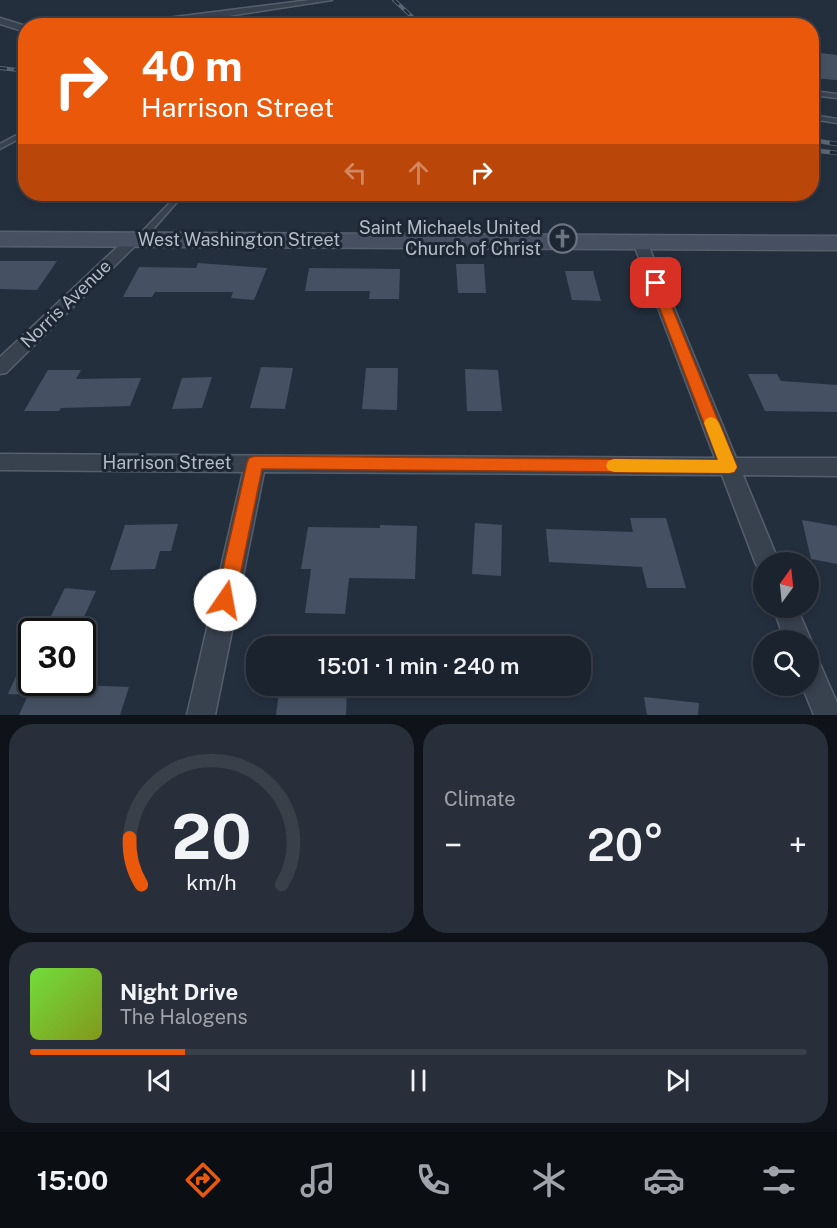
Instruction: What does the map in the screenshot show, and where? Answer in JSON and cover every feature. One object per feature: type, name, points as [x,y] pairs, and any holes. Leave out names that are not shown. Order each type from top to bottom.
[{"type":"main road","name":"West Washington Street","points":[[0,239],[837,243]]},
{"type":"street","points":[[185,18],[328,0]]},
{"type":"street","points":[[0,21],[18,27]]},
{"type":"street","name":"Norris Avenue","points":[[0,368],[136,240]]},
{"type":"street","points":[[640,242],[763,552]]},
{"type":"street","name":"Harrison Street","points":[[0,462],[837,467]]},
{"type":"street","points":[[201,715],[255,463]]},
{"type":"street","points":[[819,693],[828,715]]},
{"type":"lane","points":[[819,94],[837,96]]},
{"type":"lane","points":[[819,118],[837,121]]},
{"type":"lane","points":[[0,147],[16,138]]},
{"type":"lane","points":[[136,240],[174,201]]},
{"type":"building","points":[[819,53],[837,55],[837,80],[819,79]]},
{"type":"building","points":[[0,261],[57,261],[37,290],[0,289]]},
{"type":"building","points":[[198,263],[267,268],[254,300],[231,298],[233,292],[155,292],[152,297],[123,297],[139,267],[196,268]]},
{"type":"building","points":[[456,264],[484,264],[486,293],[458,293]]},
{"type":"building","points":[[309,268],[400,269],[399,299],[369,299],[370,291],[305,291]]},
{"type":"building","points":[[565,271],[593,271],[601,301],[572,300]]},
{"type":"building","points":[[261,367],[293,368],[285,409],[250,408]]},
{"type":"building","points":[[366,368],[398,368],[397,410],[362,409]]},
{"type":"building","points":[[465,369],[498,370],[502,411],[467,411]]},
{"type":"building","points":[[48,370],[81,370],[76,379],[141,378],[130,406],[24,411]]},
{"type":"building","points":[[748,374],[777,374],[781,381],[837,385],[837,412],[765,411]]},
{"type":"building","points":[[212,377],[202,408],[172,409],[182,378]]},
{"type":"building","points":[[630,518],[666,518],[686,588],[647,588],[642,567],[549,562],[546,529],[633,532]]},
{"type":"building","points":[[802,520],[837,526],[837,564],[819,561],[819,552],[809,552]]},
{"type":"building","points":[[475,523],[502,525],[501,576],[472,574]]},
{"type":"building","points":[[178,524],[171,551],[160,551],[155,569],[110,570],[125,525]]},
{"type":"building","points":[[380,525],[417,526],[415,579],[349,578],[345,614],[305,613],[311,569],[301,569],[308,527],[380,528]]},
{"type":"building","points":[[65,588],[96,591],[83,618],[50,618]]},
{"type":"building","points":[[18,672],[18,694],[8,694]]},
{"type":"building","points":[[96,686],[129,687],[120,715],[19,715],[28,696],[96,696]]},
{"type":"building","points":[[278,696],[347,696],[346,715],[276,715]]},
{"type":"building","points":[[644,697],[699,703],[698,715],[647,715]]},
{"type":"railway","points":[[394,0],[413,18]]},
{"type":"railway","points":[[0,68],[18,70]]},
{"type":"railway","points":[[819,141],[837,144]]},
{"type":"railway","points":[[819,151],[837,153]]},
{"type":"slow traffic","points":[[614,466],[729,467],[711,423]]},
{"type":"place","name":"Saint Michaels United Church of Christ","points":[[562,238]]},
{"type":"route","points":[[225,600],[255,463],[729,467],[656,283]]}]
